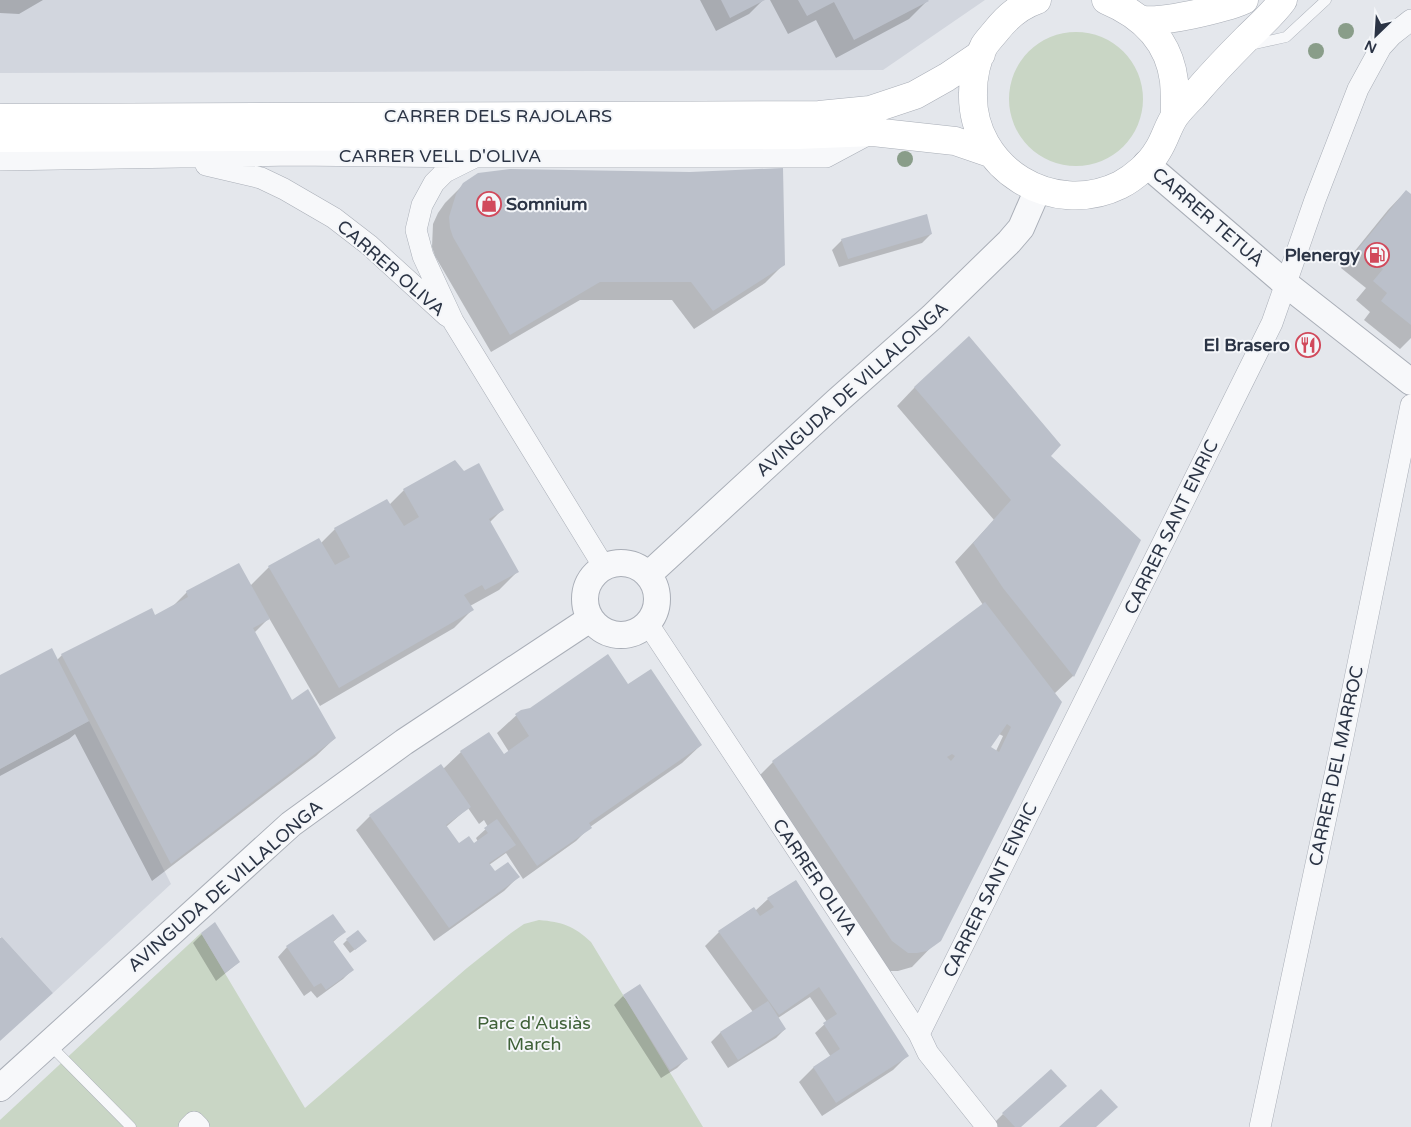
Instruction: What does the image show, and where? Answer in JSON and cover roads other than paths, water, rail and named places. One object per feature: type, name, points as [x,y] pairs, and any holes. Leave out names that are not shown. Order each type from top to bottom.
[{"type":"main road","points":[[1106,0],[1126,8],[1140,19],[1153,32],[1166,52],[1174,80],[1175,116]]},
{"type":"main road","points":[[1140,19],[1161,19],[1206,12],[1244,0]]},
{"type":"main road","points":[[1028,2],[1006,19],[984,45],[973,79],[972,105],[979,131],[990,153],[1010,173],[1038,189],[1064,195],[1092,194],[1120,185],[1139,172],[1158,151],[1175,116],[1217,68],[1283,0]]},
{"type":"main road","name":"CARRER DELS RAJOLARS","points":[[0,118],[819,115],[870,110],[915,95],[947,78],[981,54]]},
{"type":"main road","name":"CARRER DELS RAJOLARS","points":[[0,138],[797,135],[874,132],[955,141],[990,153]]},
{"type":"street","name":"CARRER SANT ENRIC","points":[[919,1034],[1272,323],[1315,200],[1358,89],[1381,47],[1392,35],[1411,20]]},
{"type":"street","name":"CARRER VELL D'OLIVA","points":[[0,160],[293,155],[826,157],[874,132]]},
{"type":"street","name":"CARRER OLIVA","points":[[160,157],[262,178],[284,188],[334,218],[369,245],[453,321]]},
{"type":"street","name":"CARRER OLIVA","points":[[475,157],[445,172],[434,183],[422,205],[416,230],[423,256],[453,321],[604,567]]},
{"type":"street","name":"CARRER TETUÀ","points":[[1146,164],[1286,284],[1411,382]]},
{"type":"street","name":"AVINGUDA DE VILLALONGA","points":[[648,575],[837,401],[932,317],[1009,242],[1025,221],[1038,189]]},
{"type":"street","name":"CARRER DEL MARROC","points":[[1260,1127],[1344,733],[1411,405]]},
{"type":"street","points":[[618,563],[630,564],[640,568],[648,575],[655,584],[658,596],[657,607],[653,618],[648,624],[635,633],[623,636],[610,634],[599,628],[590,619],[585,604],[586,588],[591,579],[604,567],[618,563]]},
{"type":"street","name":"AVINGUDA DE VILLALONGA","points":[[0,1088],[291,824],[404,742],[590,619]]},
{"type":"street","name":"CARRER OLIVA","points":[[648,624],[919,1034],[928,1053],[987,1127]]},
{"type":"street","points":[[189,1127],[194,1122],[199,1127]]},
{"type":"lane","points":[[1237,48],[1286,36],[1326,0]]},
{"type":"lane","points":[[49,1043],[132,1127]]},
{"type":"place","name":"Somnium","points":[[489,204]]},
{"type":"place","name":"Plenergy","points":[[1377,255]]},
{"type":"place","name":"El Brasero","points":[[1308,345]]},
{"type":"park label","name":"Parc d'Ausiàs March","points":[[534,1033]]}]
